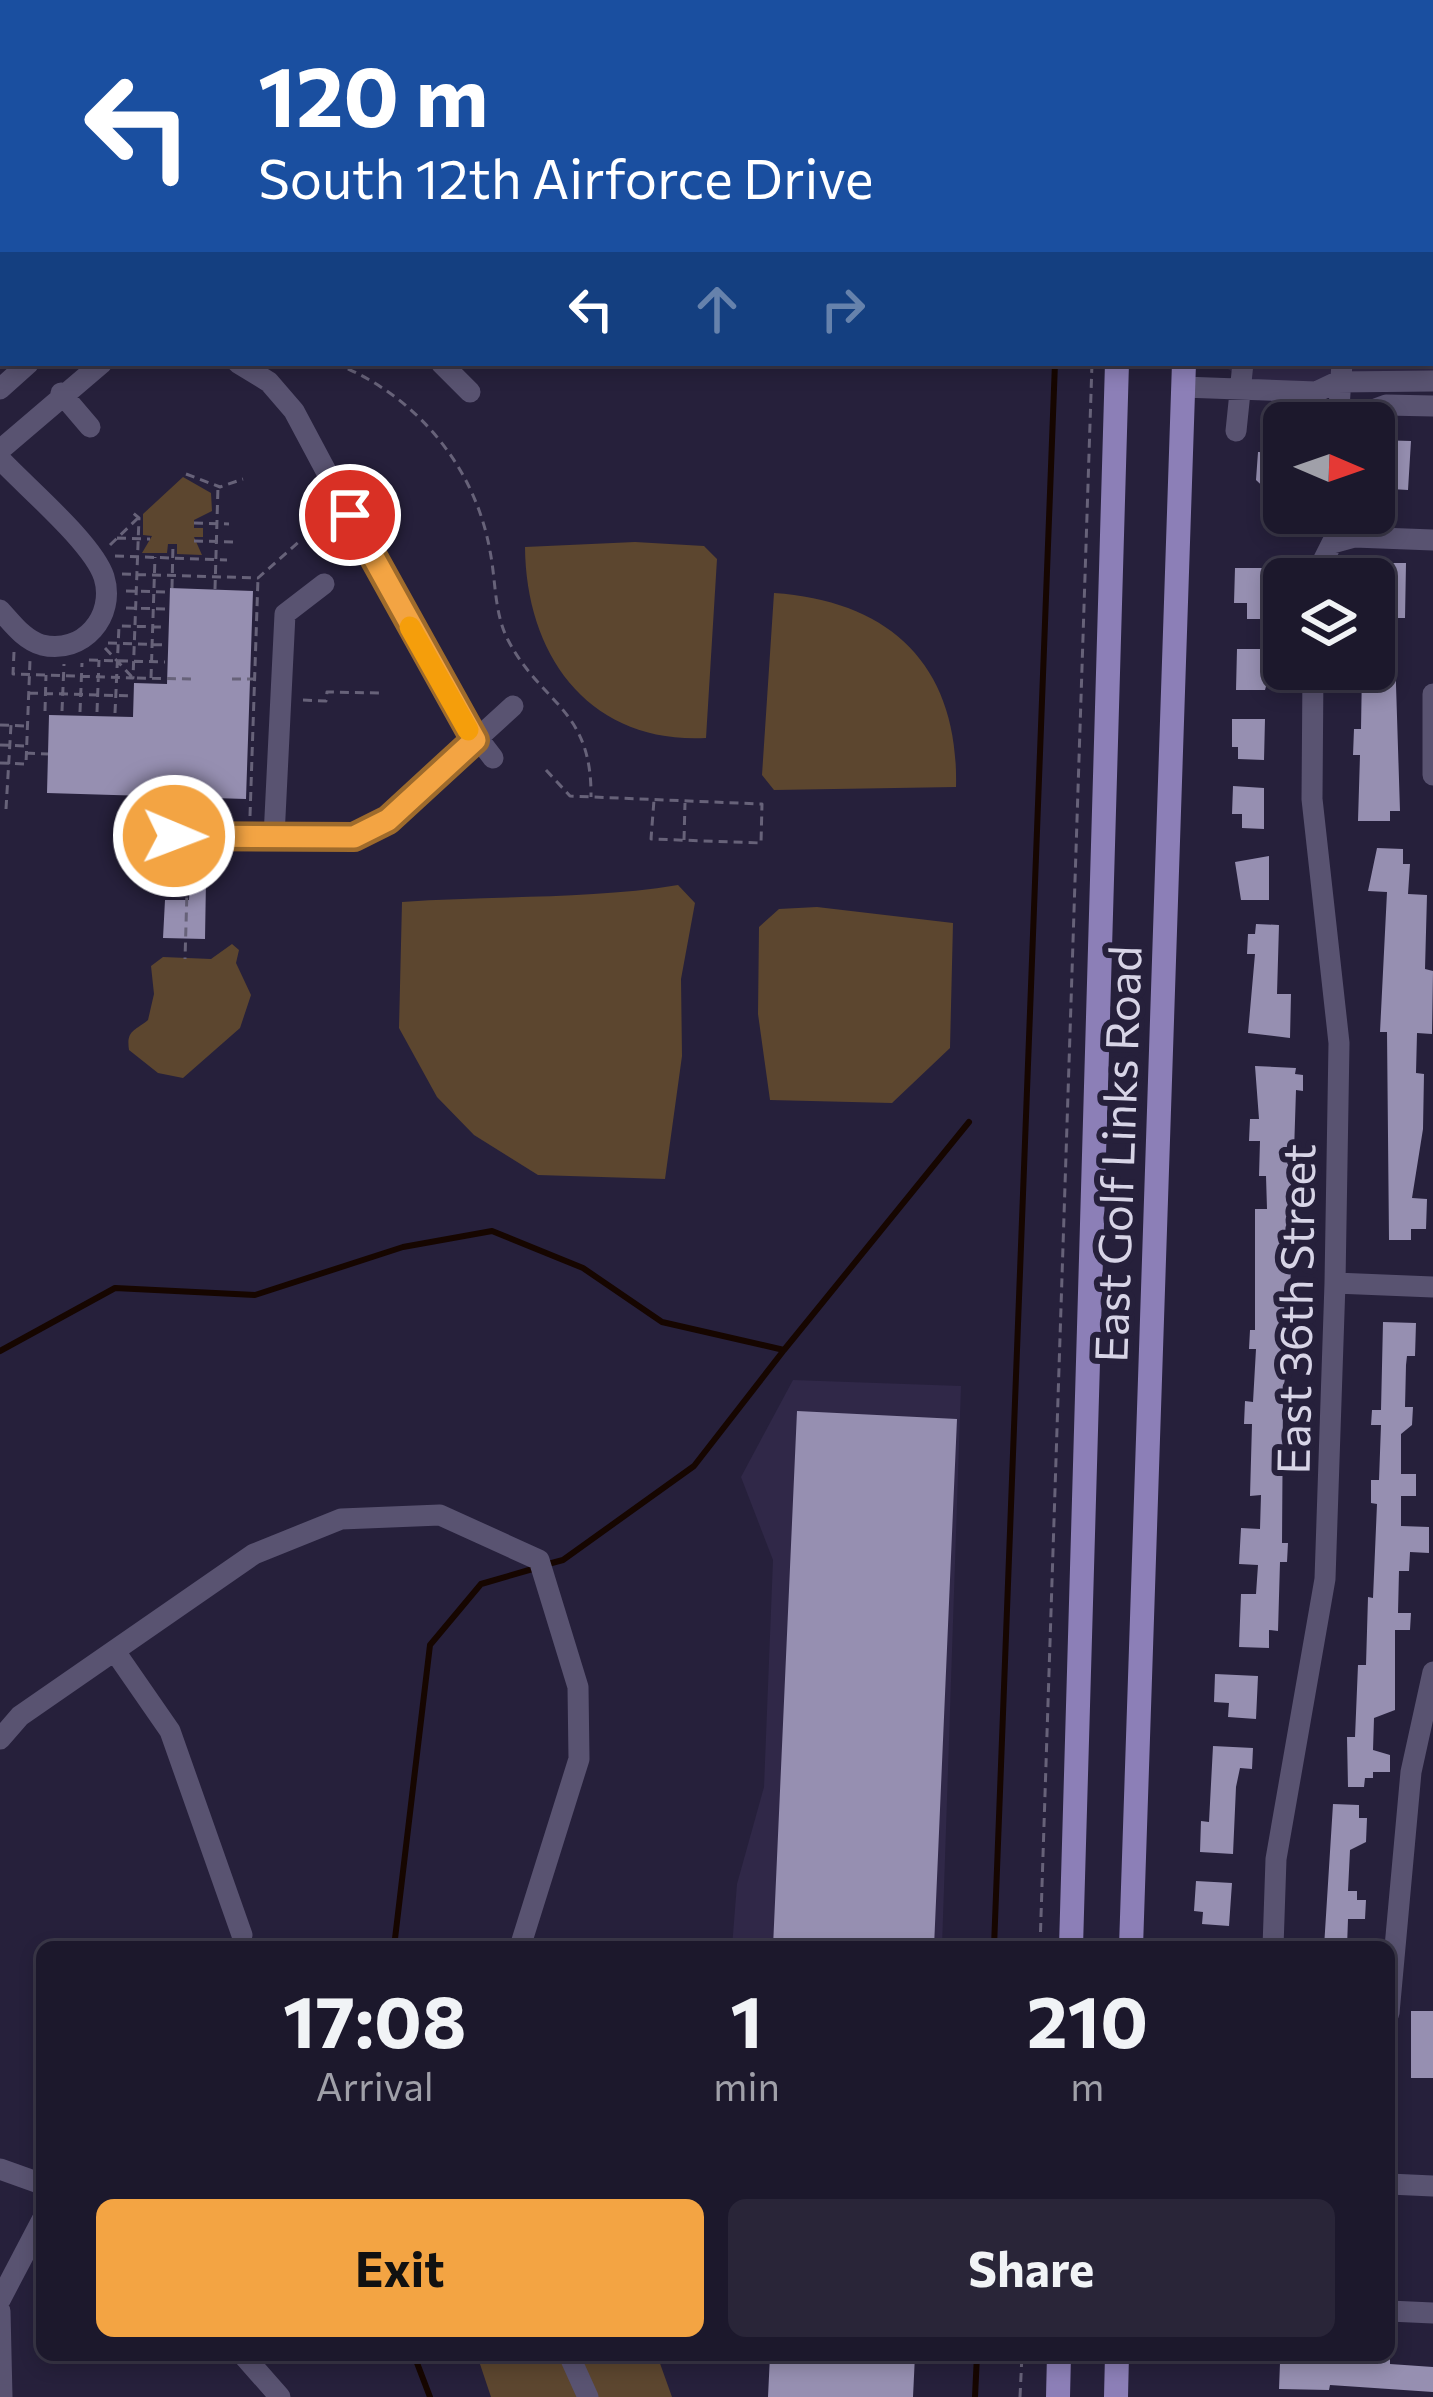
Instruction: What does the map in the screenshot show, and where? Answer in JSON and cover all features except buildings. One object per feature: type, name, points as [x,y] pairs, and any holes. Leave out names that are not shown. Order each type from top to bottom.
[{"type":"main road","name":"East Golf Links Road","points":[[1071,1941],[1117,366]]},
{"type":"main road","name":"East Golf Links Road","points":[[1131,1941],[1184,375]]},
{"type":"main road","points":[[1058,2397],[1059,2361]]},
{"type":"main road","points":[[1116,2397],[1117,2361]]},
{"type":"street","points":[[0,389],[26,366]]},
{"type":"street","points":[[0,610],[32,641],[44,646],[99,642],[108,565],[0,454],[61,393],[98,366]]},
{"type":"street","points":[[243,366],[268,382],[294,410],[475,740],[493,758]]},
{"type":"street","points":[[444,366],[470,392]]},
{"type":"street","points":[[1236,431],[1243,366]]},
{"type":"street","points":[[1339,402],[1341,372]]},
{"type":"street","points":[[1184,375],[1240,389],[1316,392],[1341,372],[1433,382]]},
{"type":"street","points":[[61,393],[90,427]]},
{"type":"street","points":[[1395,405],[1433,406]]},
{"type":"street","points":[[1324,558],[1332,543],[1354,537],[1433,540]]},
{"type":"street","points":[[274,837],[285,614],[298,598],[324,584]]},
{"type":"street","name":"East 36th Street","points":[[1273,1941],[1276,1858],[1325,1579],[1335,1283],[1339,1043],[1312,799],[1313,690]]},
{"type":"street","points":[[1433,694],[1433,775]]},
{"type":"street","points":[[142,835],[354,837],[373,831],[513,706]]},
{"type":"street","points":[[1335,1283],[1433,1287]]},
{"type":"street","points":[[0,1739],[20,1716],[254,1554],[341,1520],[440,1515],[539,1560],[578,1687],[579,1759],[522,1941]]},
{"type":"street","points":[[116,1653],[170,1731],[242,1935]]},
{"type":"street","points":[[1395,1950],[1412,1772],[1433,1672]]},
{"type":"street","points":[[0,2169],[36,2182]]},
{"type":"street","points":[[1395,2184],[1433,2186]]},
{"type":"street","points":[[0,2300],[36,2231]]},
{"type":"street","points":[[0,2311],[2,2397]]},
{"type":"street","points":[[1395,2311],[1433,2313]]},
{"type":"street","points":[[248,2361],[280,2397]]},
{"type":"street","points":[[572,2361],[589,2397]]},
{"type":"path","points":[[341,366],[371,380],[407,406],[461,470],[486,529],[506,635],[579,731],[591,797]]},
{"type":"path","points":[[1040,1941],[1092,366]]},
{"type":"path","points":[[186,474],[218,486],[243,478]]},
{"type":"path","points":[[215,589],[218,486]]},
{"type":"path","points":[[133,513],[139,518],[133,678]]},
{"type":"path","points":[[194,523],[230,524]]},
{"type":"path","points":[[117,538],[151,539]]},
{"type":"path","points":[[108,565],[136,575],[258,578],[301,540]]},
{"type":"path","points":[[194,541],[237,542]]},
{"type":"path","points":[[126,591],[169,590],[173,544]]},
{"type":"path","points":[[108,565],[137,557],[227,560]]},
{"type":"path","points":[[151,678],[155,557]]},
{"type":"path","points":[[189,576],[190,558]]},
{"type":"path","points":[[204,577],[205,559]]},
{"type":"path","points":[[250,837],[258,578]]},
{"type":"path","points":[[125,608],[166,609]]},
{"type":"path","points":[[115,713],[119,626],[165,627]]},
{"type":"path","points":[[99,642],[166,644]]},
{"type":"path","points":[[97,712],[99,642]]},
{"type":"path","points":[[99,642],[133,678]]},
{"type":"path","points":[[14,650],[13,674],[192,679]]},
{"type":"path","points":[[0,763],[26,764],[30,658]]},
{"type":"path","points":[[80,712],[82,660],[165,662]]},
{"type":"path","points":[[45,711],[46,662]]},
{"type":"path","points":[[62,711],[64,662]]},
{"type":"path","points":[[232,679],[292,679],[291,700],[326,701],[327,692],[383,693]]},
{"type":"path","points":[[29,693],[134,696]]},
{"type":"path","points":[[300,709],[309,710],[310,700]]},
{"type":"path","points":[[0,725],[27,726]]},
{"type":"path","points":[[6,808],[10,725]]},
{"type":"path","points":[[0,745],[27,746]]},
{"type":"path","points":[[26,753],[48,754]]},
{"type":"path","points":[[546,770],[570,796],[762,804],[761,843],[651,839],[654,800]]},
{"type":"path","points":[[684,840],[685,801]]},
{"type":"path","points":[[174,836],[173,867],[187,890],[185,959]]},
{"type":"path","points":[[1020,2397],[1022,2361]]},
{"type":"shaded area","points":[[1433,366],[1433,388],[1245,381],[1228,369]]},
{"type":"shaded area","points":[[183,477],[211,493],[212,511],[194,520],[194,528],[203,528],[203,537],[194,537],[202,555],[177,554],[177,544],[168,544],[167,553],[142,553],[152,536],[143,535],[143,514]]},
{"type":"shaded area","points":[[635,542],[704,546],[717,559],[706,738],[665,736],[629,726],[598,709],[572,686],[537,624],[525,547]]},
{"type":"shaded area","points":[[774,593],[853,610],[884,626],[910,648],[931,675],[945,707],[954,745],[956,787],[774,790],[762,775]]},
{"type":"shaded area","points":[[678,885],[695,903],[681,979],[682,1056],[665,1179],[538,1175],[474,1135],[437,1097],[399,1028],[402,902],[575,895]]},
{"type":"shaded area","points":[[817,907],[953,923],[950,1048],[892,1103],[770,1100],[758,1014],[759,927],[779,909]]},
{"type":"shaded area","points":[[232,944],[239,950],[236,963],[251,995],[240,1028],[183,1078],[158,1073],[129,1050],[128,1043],[132,1032],[148,1020],[154,994],[151,966],[163,957],[211,959]]},
{"type":"shaded area","points":[[793,1380],[961,1386],[942,1941],[732,1941],[737,1884],[764,1787],[773,1560],[741,1477]]},
{"type":"shaded area","points":[[479,2361],[659,2361],[672,2397],[491,2397]]},
{"type":"waterway","points":[[994,1941],[1055,366]]},
{"type":"waterway","points":[[0,1351],[115,1288],[255,1295],[403,1247],[492,1231],[583,1268],[662,1322],[784,1350],[969,1122]]},
{"type":"waterway","points":[[548,1564],[563,1560],[694,1466],[784,1350]]},
{"type":"waterway","points":[[395,1941],[430,1645],[481,1584],[536,1568]]},
{"type":"waterway","points":[[416,2361],[430,2397]]},
{"type":"waterway","points":[[975,2397],[977,2361]]},
{"type":"slow traffic","points":[[410,627],[468,730]]},
{"type":"route","points":[[174,836],[354,837],[373,831],[475,740],[447,698],[350,515]]}]
